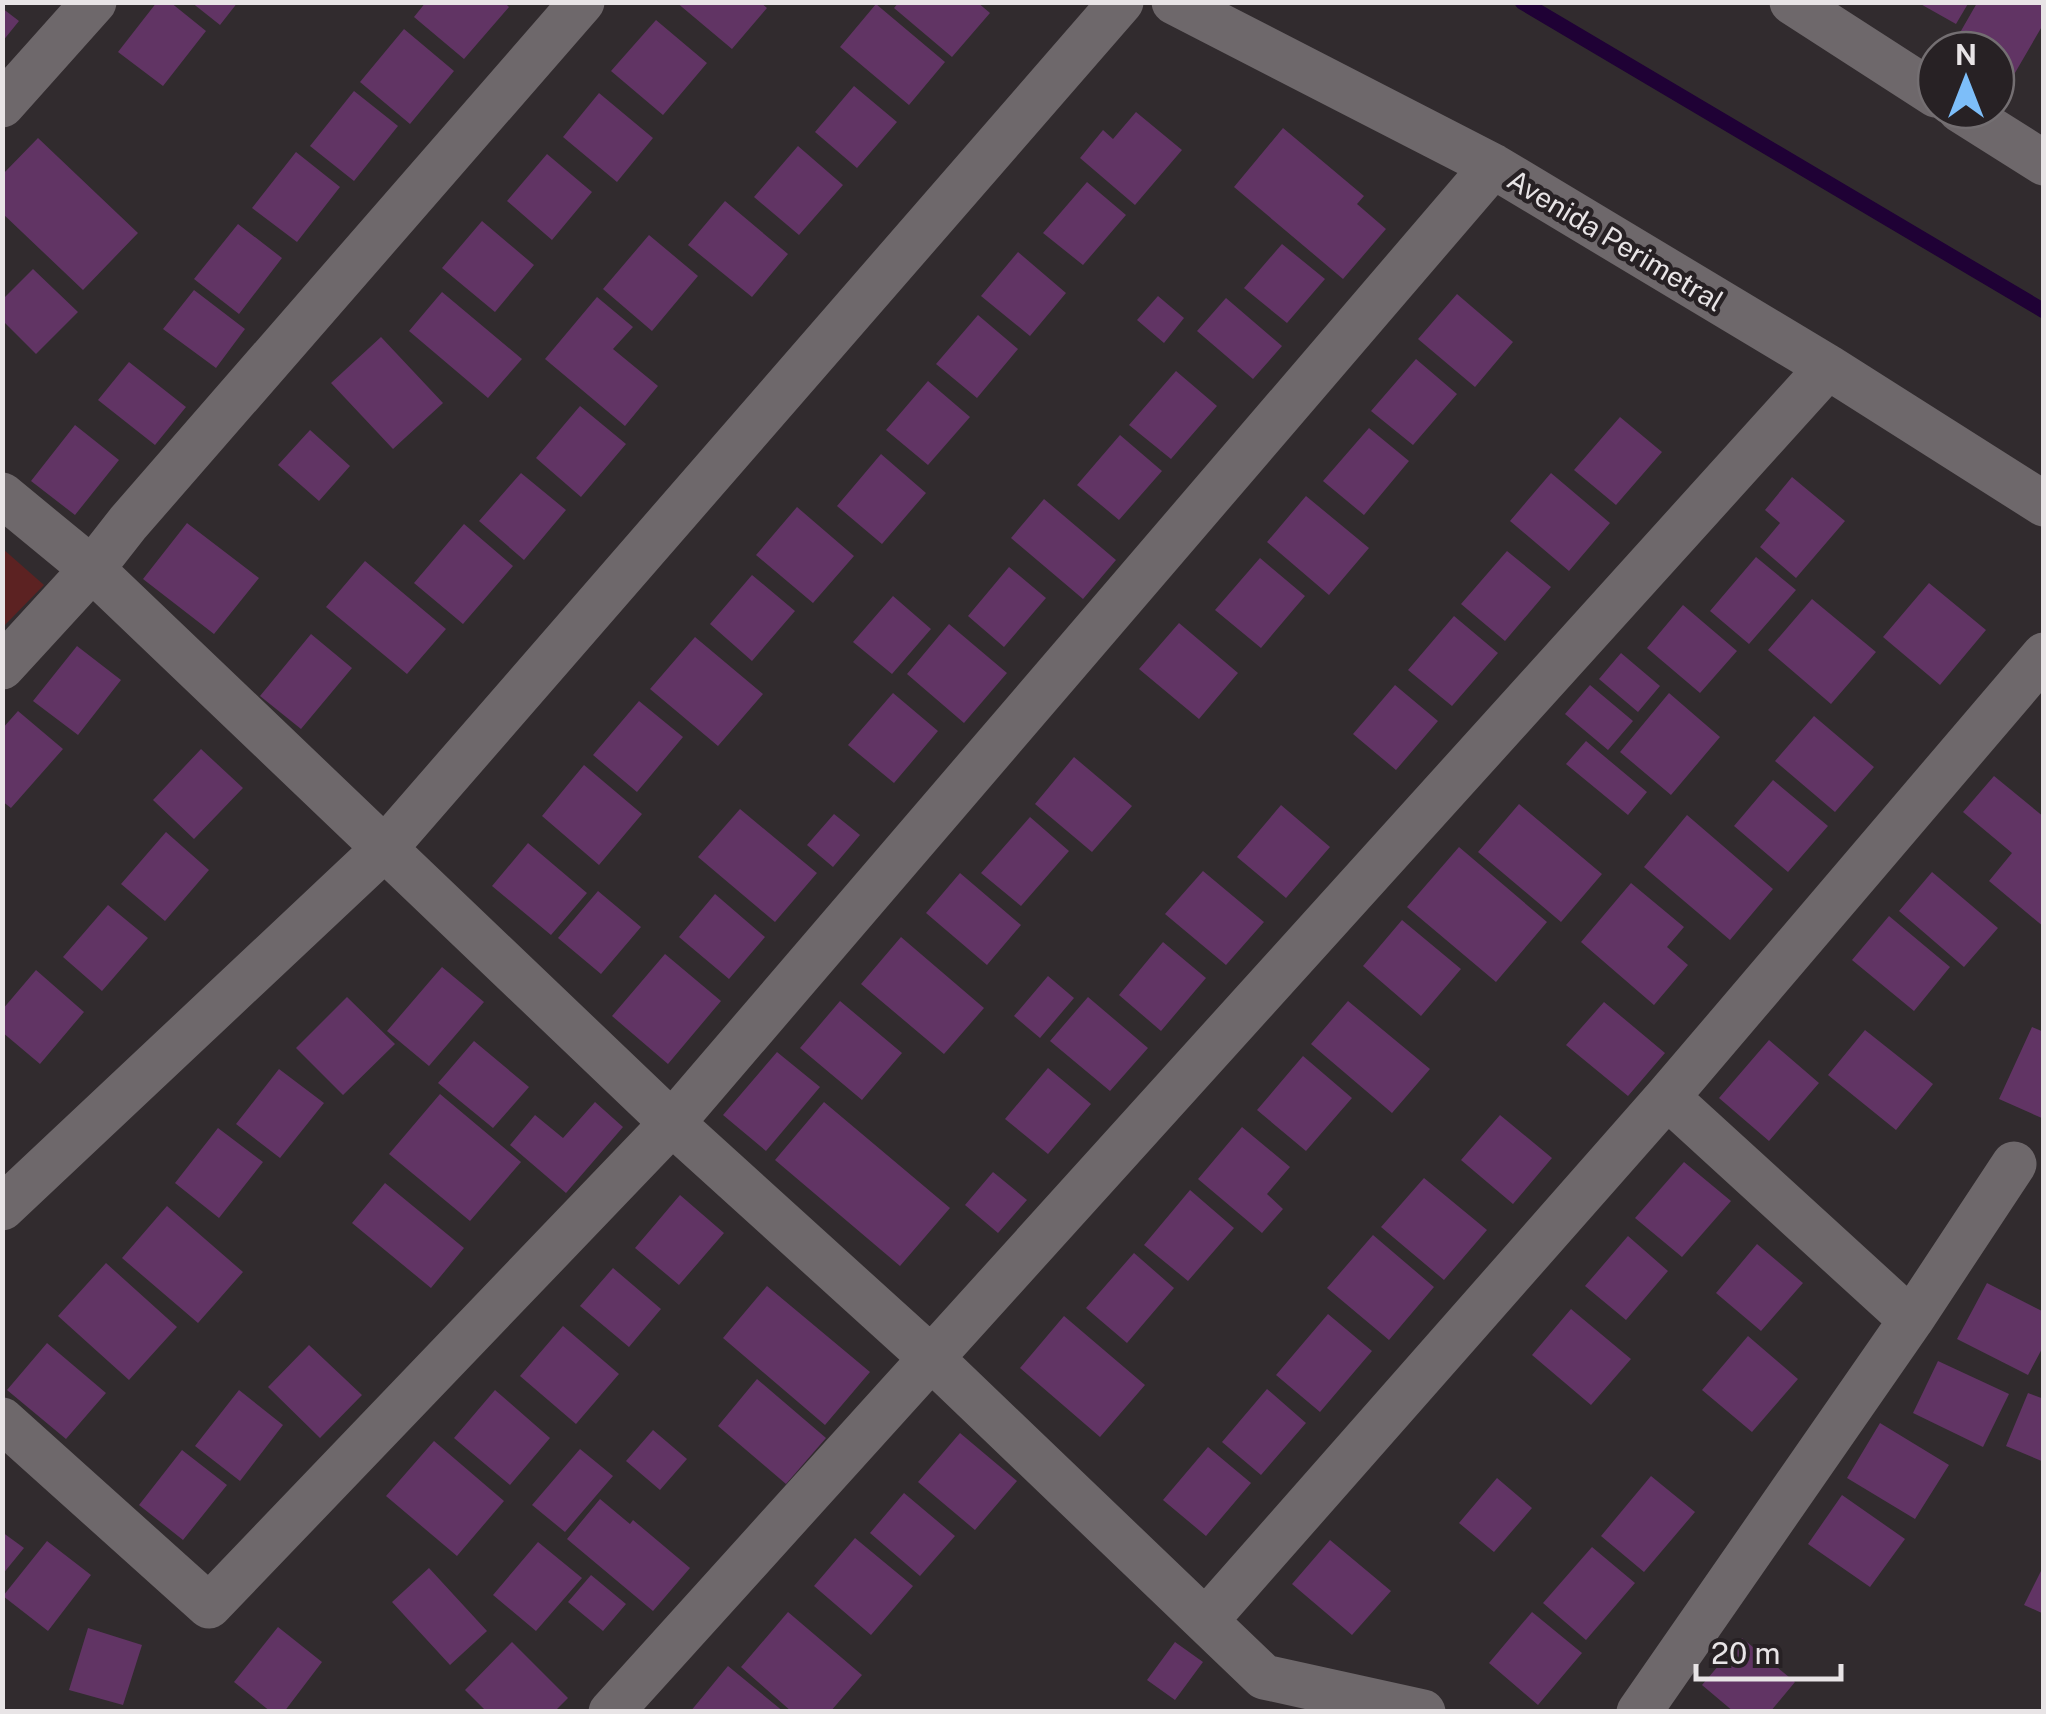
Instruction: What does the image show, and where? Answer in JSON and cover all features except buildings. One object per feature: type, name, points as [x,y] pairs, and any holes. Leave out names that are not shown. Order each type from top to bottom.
[{"type":"street","points":[[2,104],[94,2]]},
{"type":"street","points":[[2,667],[92,569],[582,2]]},
{"type":"street","points":[[2,1208],[386,848],[1121,2]]},
{"type":"street","name":"Avenida Perimetral","points":[[1174,2],[1493,166],[1828,366],[2044,504]]},
{"type":"street","points":[[1792,2],[1916,82]]},
{"type":"street","points":[[1991,130],[2044,164]]},
{"type":"street","points":[[2,1420],[210,1606],[672,1122],[1493,166]]},
{"type":"street","points":[[611,1712],[1828,366]]},
{"type":"street","points":[[2,495],[92,569],[672,1122],[930,1357],[1206,1618],[1266,1694],[1423,1712]]},
{"type":"street","points":[[1206,1618],[1667,1097],[2044,656]]},
{"type":"street","points":[[1667,1097],[1911,1320]]},
{"type":"street","points":[[1639,1712],[1911,1320],[2014,1164]]},
{"type":"shaded area","points":[[3,549],[44,585],[3,627]]},
{"type":"waterway","points":[[1522,2],[2044,311]]}]
